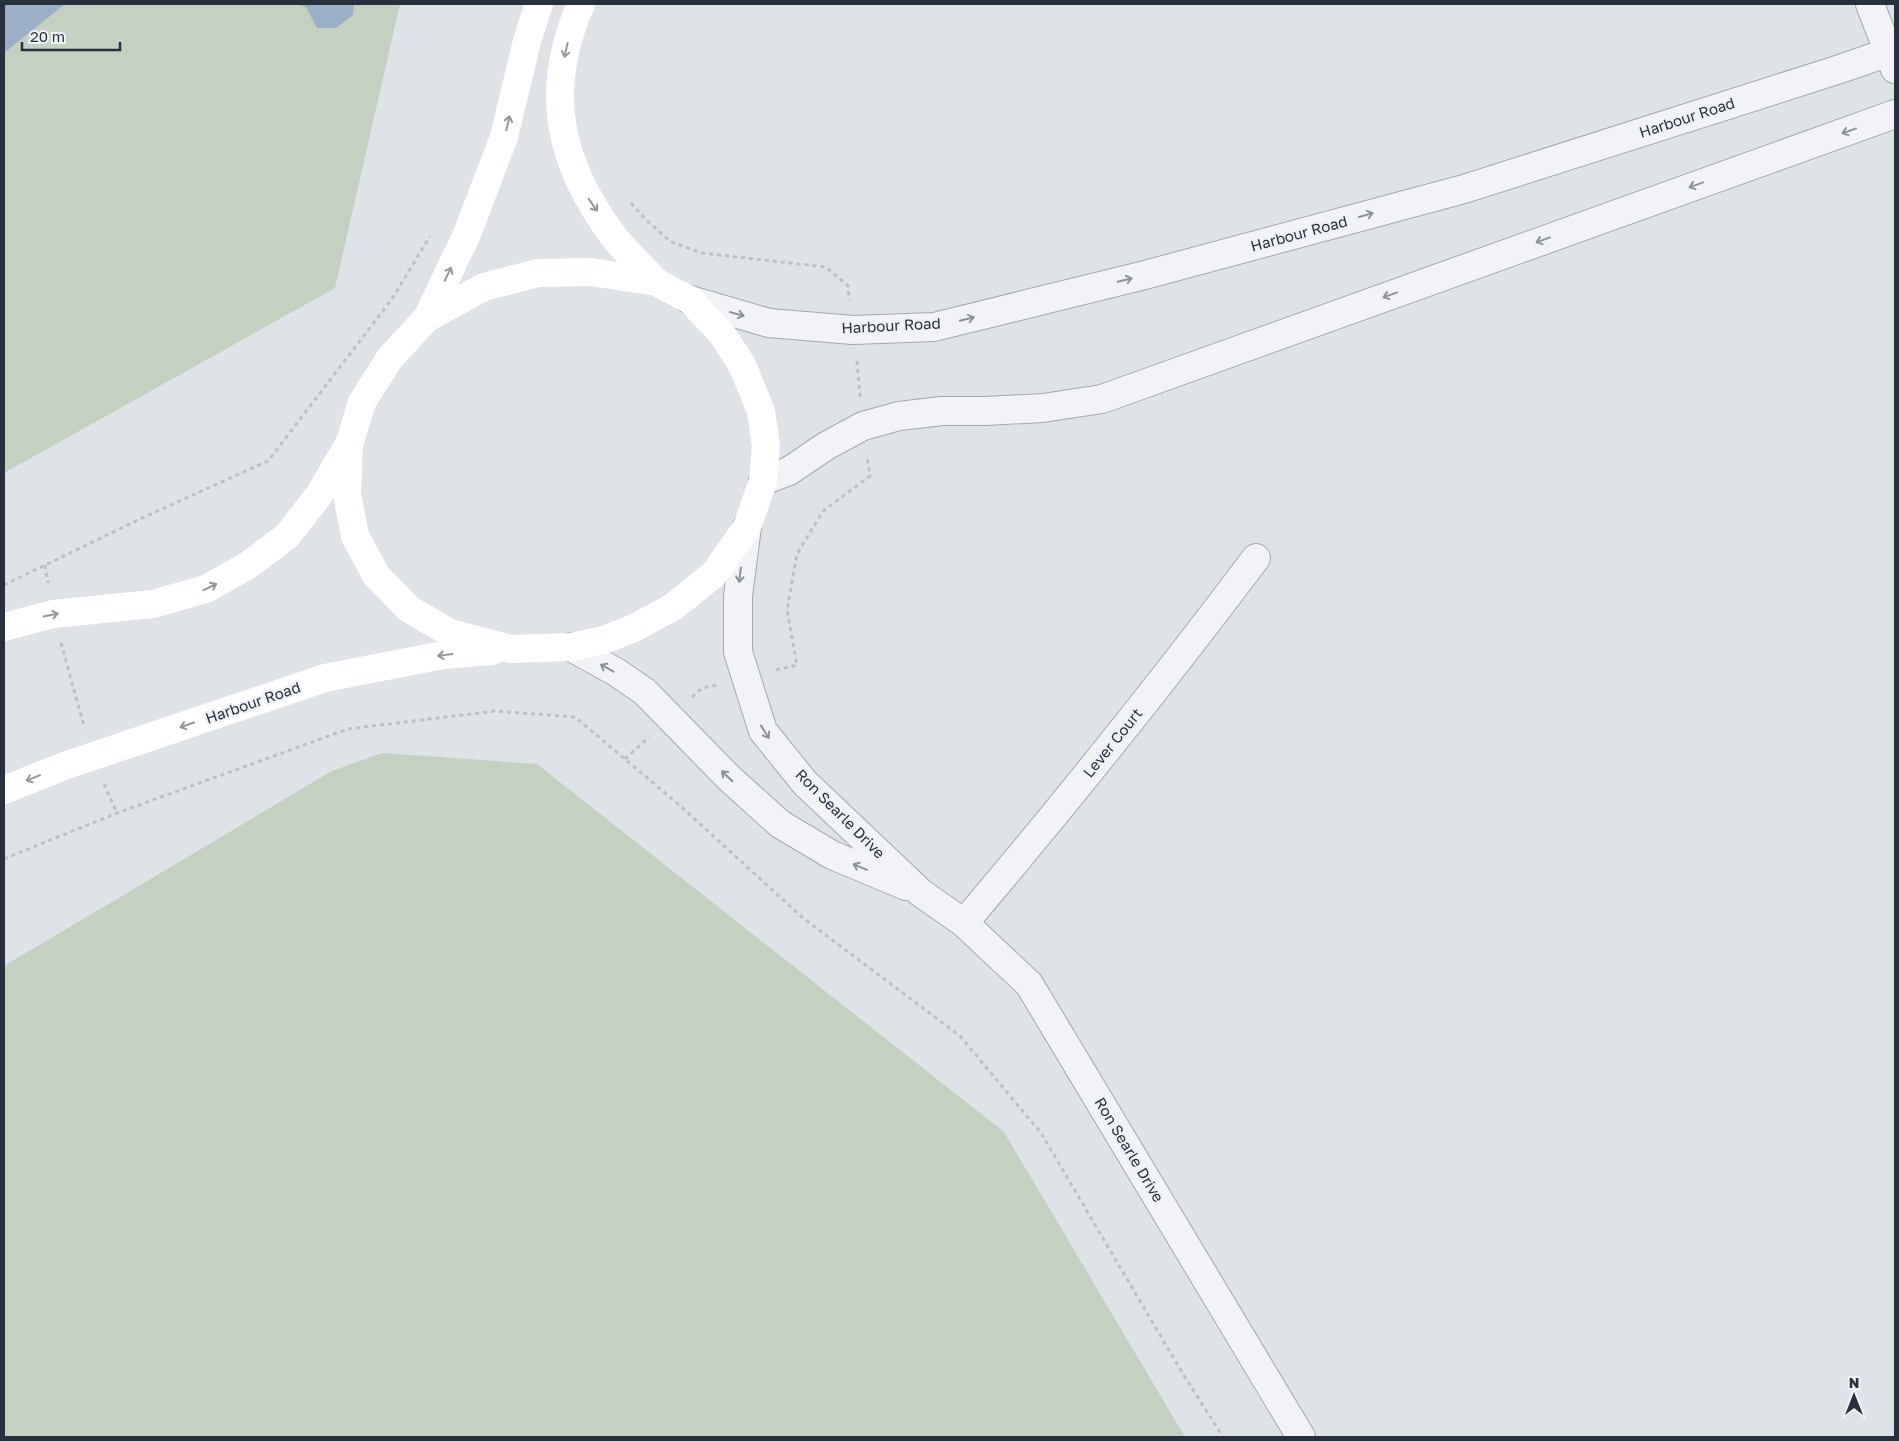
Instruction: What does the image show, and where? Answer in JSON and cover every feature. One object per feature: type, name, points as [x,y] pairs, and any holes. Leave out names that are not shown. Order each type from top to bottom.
[{"type":"main road","points":[[4,627],[53,614],[153,604],[206,589],[247,566],[287,536],[319,495],[349,444],[362,402],[390,358],[427,318],[467,234],[504,138],[527,40],[539,4]]},
{"type":"main road","points":[[349,444],[347,494],[352,519],[356,536],[376,575],[409,609],[450,633],[511,649],[571,647],[604,640],[634,628],[673,607],[714,574],[747,527],[763,481],[766,446],[761,411],[742,365],[722,334],[690,300],[656,282],[615,238],[588,198],[572,163],[562,126],[559,88],[565,48],[581,4]]},
{"type":"main road","points":[[427,318],[484,287],[538,273],[591,272],[656,282]]},
{"type":"main road","name":"Harbour Road","points":[[4,790],[64,766],[325,678],[443,655],[511,649]]},
{"type":"street","points":[[1870,4],[1893,57]]},
{"type":"street","name":"Harbour Road","points":[[690,300],[770,323],[853,330],[934,326],[1145,275],[1464,189],[1893,57]]},
{"type":"street","points":[[763,481],[789,471],[826,446],[864,426],[899,416],[942,411],[1043,408],[1102,399],[1895,114]]},
{"type":"street","name":"Ron Searle Drive","points":[[747,527],[738,596],[738,652],[763,731],[805,783],[921,893],[964,923],[1029,984],[1302,1437]]},
{"type":"street","name":"Lever Court","points":[[964,923],[1127,726],[1256,558]]},
{"type":"street","name":"Ron Searle Drive","points":[[571,647],[616,672],[645,692],[728,777],[780,824],[832,856],[921,893]]},
{"type":"path","points":[[4,585],[268,461],[392,299],[432,232]]},
{"type":"path","points":[[45,565],[53,614],[92,758],[117,813]]},
{"type":"path","points":[[4,859],[117,813],[348,729],[496,711],[575,717],[678,803],[803,918],[960,1036],[1041,1133],[1183,1374],[1223,1437]]},
{"type":"green space","points":[[4,4],[400,4],[335,288],[4,473]]},
{"type":"green space","points":[[382,753],[537,764],[1004,1132],[1185,1437],[4,1437],[4,966],[332,771]]},
{"type":"water","points":[[4,4],[65,4],[4,53]]},
{"type":"water","points":[[296,4],[354,4],[353,15],[336,28],[317,28],[306,7]]}]
